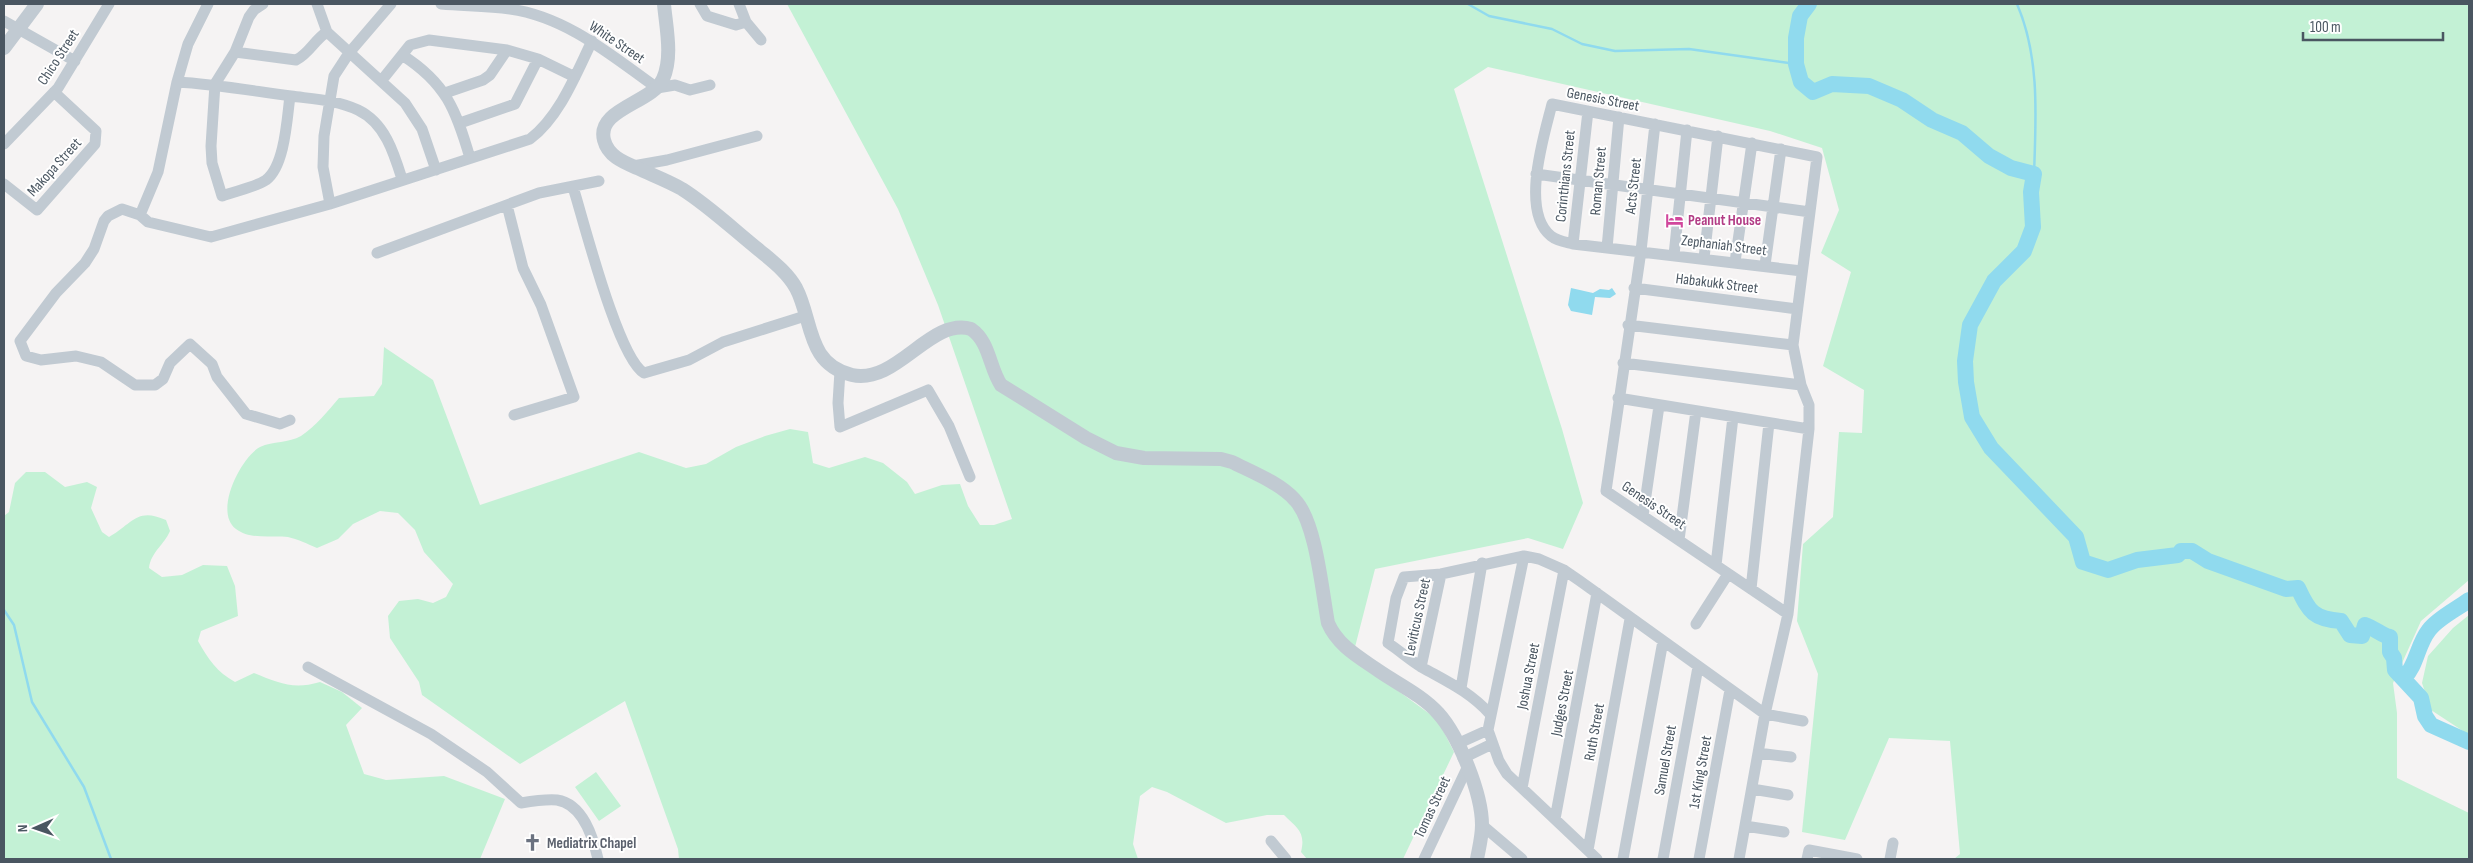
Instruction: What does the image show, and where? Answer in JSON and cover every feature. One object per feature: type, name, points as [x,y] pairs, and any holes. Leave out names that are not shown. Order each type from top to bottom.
[{"type":"street","points":[[4,48],[37,4]]},
{"type":"street","name":"Chico Street","points":[[4,144],[54,92],[109,4]]},
{"type":"street","points":[[140,215],[158,172],[176,82],[188,44],[208,4]]},
{"type":"street","points":[[264,4],[254,10],[249,17],[235,52],[215,84],[211,146],[212,164],[222,196],[265,180],[275,168],[281,152],[290,96]]},
{"type":"street","points":[[320,4],[327,32],[348,53],[382,80],[405,103],[422,129],[436,170]]},
{"type":"street","points":[[330,204],[323,166],[324,136],[334,76],[348,53],[391,4]]},
{"type":"street","name":"White Street","points":[[441,4],[511,9],[560,24],[592,41],[657,88]]},
{"type":"street","points":[[657,88],[667,67],[664,4]]},
{"type":"street","points":[[700,4],[708,16],[736,25],[746,22]]},
{"type":"street","points":[[739,4],[746,22],[761,40]]},
{"type":"street","points":[[4,21],[75,61]]},
{"type":"street","points":[[235,52],[296,60],[302,57],[320,36],[327,32]]},
{"type":"street","points":[[382,80],[410,45],[429,40],[507,50],[538,59],[574,77]]},
{"type":"street","points":[[290,420],[280,424],[246,414],[217,377],[212,364],[195,346],[190,344],[170,364],[163,380],[155,385],[135,385],[101,362],[76,356],[41,360],[26,356],[20,341],[56,293],[86,263],[94,249],[104,221],[122,208],[140,215],[148,222],[211,237],[330,204],[402,179],[436,170],[530,139],[548,122],[592,41]]},
{"type":"street","points":[[445,93],[483,80],[490,75],[507,50]]},
{"type":"street","points":[[402,55],[424,69],[445,93],[460,123],[470,158]]},
{"type":"street","points":[[460,123],[514,104],[538,59]]},
{"type":"street","points":[[176,82],[215,84],[290,96],[330,100],[359,110],[387,137],[392,145],[402,179]]},
{"type":"street","points":[[710,85],[690,90],[675,85],[657,88],[619,111],[609,119],[604,128],[604,139],[609,152],[695,198],[770,259],[791,280],[797,290],[815,345],[822,355],[840,371],[860,376],[870,375],[892,366],[935,337],[955,328],[972,328],[981,338],[995,376],[1001,385],[1086,438],[1116,453],[1144,458],[1221,459],[1232,462],[1295,499],[1304,512],[1310,528],[1328,623],[1334,636],[1360,658],[1437,712],[1457,744],[1478,799],[1482,825],[1477,859]]},
{"type":"street","name":"Makopa Street","points":[[4,184],[37,210],[95,144],[96,131],[54,92]]},
{"type":"street","name":"Genesis Street","points":[[1739,859],[1765,714],[1788,614],[1809,429],[1809,405],[1801,385],[1793,345],[1817,158],[1718,136],[1552,104],[1536,174],[1538,213],[1542,225],[1556,240],[1573,244],[1641,251],[1628,324],[1606,491],[1788,614]]},
{"type":"street","name":"Corinthians Street","points":[[1573,244],[1588,111]]},
{"type":"street","name":"Roman Street","points":[[1607,248],[1619,117]]},
{"type":"street","name":"Acts Street","points":[[1641,251],[1655,124]]},
{"type":"street","points":[[1674,255],[1688,130]]},
{"type":"street","points":[[633,166],[693,154],[757,136]]},
{"type":"street","points":[[1704,258],[1718,136]]},
{"type":"street","points":[[1735,262],[1752,143]]},
{"type":"street","points":[[1765,265],[1781,149]]},
{"type":"street","points":[[1536,174],[1810,212]]},
{"type":"street","points":[[377,252],[539,193],[599,181]]},
{"type":"street","points":[[573,187],[619,334],[638,369],[644,373],[689,360],[722,342],[805,316]]},
{"type":"street","points":[[507,205],[524,268],[541,305],[574,397],[514,415]]},
{"type":"street","name":"Zephaniah Street","points":[[1641,251],[1802,271]]},
{"type":"street","name":"Habakukk Street","points":[[1634,288],[1797,309]]},
{"type":"street","points":[[1628,324],[1793,345]]},
{"type":"street","points":[[1623,363],[1801,385]]},
{"type":"street","points":[[840,371],[838,403],[840,427],[928,390],[949,426],[970,477]]},
{"type":"street","points":[[1618,398],[1809,429]]},
{"type":"street","points":[[1643,516],[1659,406]]},
{"type":"street","points":[[1679,540],[1696,411]]},
{"type":"street","points":[[1716,565],[1733,417]]},
{"type":"street","points":[[1751,589],[1769,423]]},
{"type":"street","points":[[1524,556],[1488,730],[1492,744],[1507,774],[1597,859]]},
{"type":"street","points":[[1490,714],[1477,700],[1461,688],[1422,667],[1388,643],[1396,598],[1404,577],[1441,574],[1482,563],[1524,556],[1539,559],[1564,570],[1765,714],[1804,721]]},
{"type":"street","points":[[1461,688],[1482,563]]},
{"type":"street","name":"Joshua Street","points":[[1522,788],[1564,570]]},
{"type":"street","name":"Leviticus Street","points":[[1422,667],[1441,574]]},
{"type":"street","points":[[1696,624],[1728,574]]},
{"type":"street","name":"Judges Street","points":[[1555,819],[1597,593]]},
{"type":"street","name":"Ruth Street","points":[[1588,850],[1630,619]]},
{"type":"street","points":[[1623,859],[1663,641]]},
{"type":"street","name":"Samuel Street","points":[[1663,859],[1698,666]]},
{"type":"street","points":[[308,667],[431,734],[487,772],[521,803],[553,800],[571,806],[579,813],[588,829],[598,859]]},
{"type":"street","name":"1st King Street","points":[[1700,859],[1730,690]]},
{"type":"street","points":[[1457,744],[1488,730]]},
{"type":"street","points":[[1465,763],[1492,744]]},
{"type":"street","points":[[1758,753],[1791,758]]},
{"type":"street","name":"Tomas Street","points":[[1424,859],[1465,763]]},
{"type":"street","points":[[1752,790],[1788,795]]},
{"type":"street","points":[[1482,825],[1522,859]]},
{"type":"street","points":[[1745,826],[1784,832]]},
{"type":"street","points":[[1271,841],[1286,859]]},
{"type":"street","points":[[1890,859],[1893,844]]},
{"type":"street","points":[[1807,859],[1809,850],[1857,859]]},
{"type":"green space","points":[[787,4],[2469,4],[2469,580],[2421,621],[2393,683],[2397,713],[2397,778],[2469,813],[2469,859],[1954,859],[1960,854],[1950,741],[1889,738],[1845,840],[1802,832],[1818,674],[1797,621],[1803,544],[1833,517],[1839,432],[1862,433],[1864,390],[1823,366],[1851,272],[1821,253],[1839,210],[1822,148],[1770,131],[1488,67],[1454,89],[1562,429],[1583,503],[1563,549],[1528,538],[1375,569],[1355,647],[1349,655],[1438,720],[1454,752],[1403,859],[1307,859],[1301,852],[1302,840],[1299,831],[1284,815],[1267,815],[1226,823],[1167,792],[1152,787],[1140,796],[1133,844],[1138,859],[679,859],[678,849],[625,701],[520,764],[422,695],[419,682],[390,638],[388,616],[399,601],[418,599],[433,603],[446,597],[453,584],[424,552],[415,530],[398,513],[380,511],[353,524],[338,539],[317,548],[288,537],[254,536],[236,529],[230,521],[227,510],[228,498],[238,473],[245,462],[260,447],[301,436],[326,414],[339,398],[374,396],[382,384],[384,347],[433,380],[480,505],[639,452],[686,468],[706,464],[736,447],[790,429],[808,432],[813,463],[829,468],[865,457],[883,463],[907,482],[915,494],[942,485],[960,484],[968,506],[980,525],[994,525],[1012,519],[938,305],[898,209]]},
{"type":"green space","points":[[26,472],[45,472],[65,487],[87,482],[97,487],[91,508],[102,532],[109,537],[136,518],[142,516],[156,516],[166,520],[170,531],[152,557],[149,568],[162,577],[182,575],[203,565],[227,566],[235,586],[238,616],[201,631],[198,641],[205,654],[218,669],[235,682],[254,673],[286,684],[302,685],[320,682],[342,692],[362,708],[346,725],[364,774],[386,780],[444,776],[505,799],[480,859],[4,859],[4,516],[9,512],[15,483]]},
{"type":"green space","points":[[2469,615],[2469,735],[2431,710],[2422,683],[2428,656],[2453,628]]},
{"type":"green space","points":[[596,772],[621,806],[599,821],[575,787]]},
{"type":"water","points":[[1571,288],[1593,293],[1600,289],[1609,290],[1612,288],[1616,294],[1610,298],[1595,297],[1592,315],[1571,311],[1568,305]]},
{"type":"waterway","points":[[1468,4],[1489,16],[1552,29],[1582,44],[1615,51],[1689,49],[1796,64]]},
{"type":"waterway","points":[[1809,4],[1800,16],[1796,38],[1796,64],[1801,82],[1813,92],[1832,84],[1869,86],[1902,100],[1932,120],[1962,133],[1989,156],[2011,168],[2034,174],[2031,192],[2033,227],[2024,251],[1994,281],[1970,325],[1965,361],[1966,382],[1972,417],[1991,448],[2076,537],[2083,562],[2108,570],[2137,560],[2178,555],[2181,551],[2192,551],[2208,561],[2286,589],[2298,588],[2309,608],[2314,613],[2324,618],[2341,621],[2350,635],[2362,636],[2365,625],[2390,637],[2390,652],[2394,658],[2395,670],[2421,698],[2425,716],[2431,725],[2469,742]]},
{"type":"waterway","points":[[2017,4],[2030,45],[2033,66],[2036,109],[2034,174]]},
{"type":"waterway","points":[[2404,678],[2412,667],[2429,630],[2442,618],[2469,600]]},
{"type":"waterway","points":[[4,610],[14,625],[32,702],[84,787],[111,859]]},
{"type":"place","name":"Peanut House","points":[[1674,220]]},
{"type":"place","name":"Mediatrix Chapel","points":[[533,843]]}]
